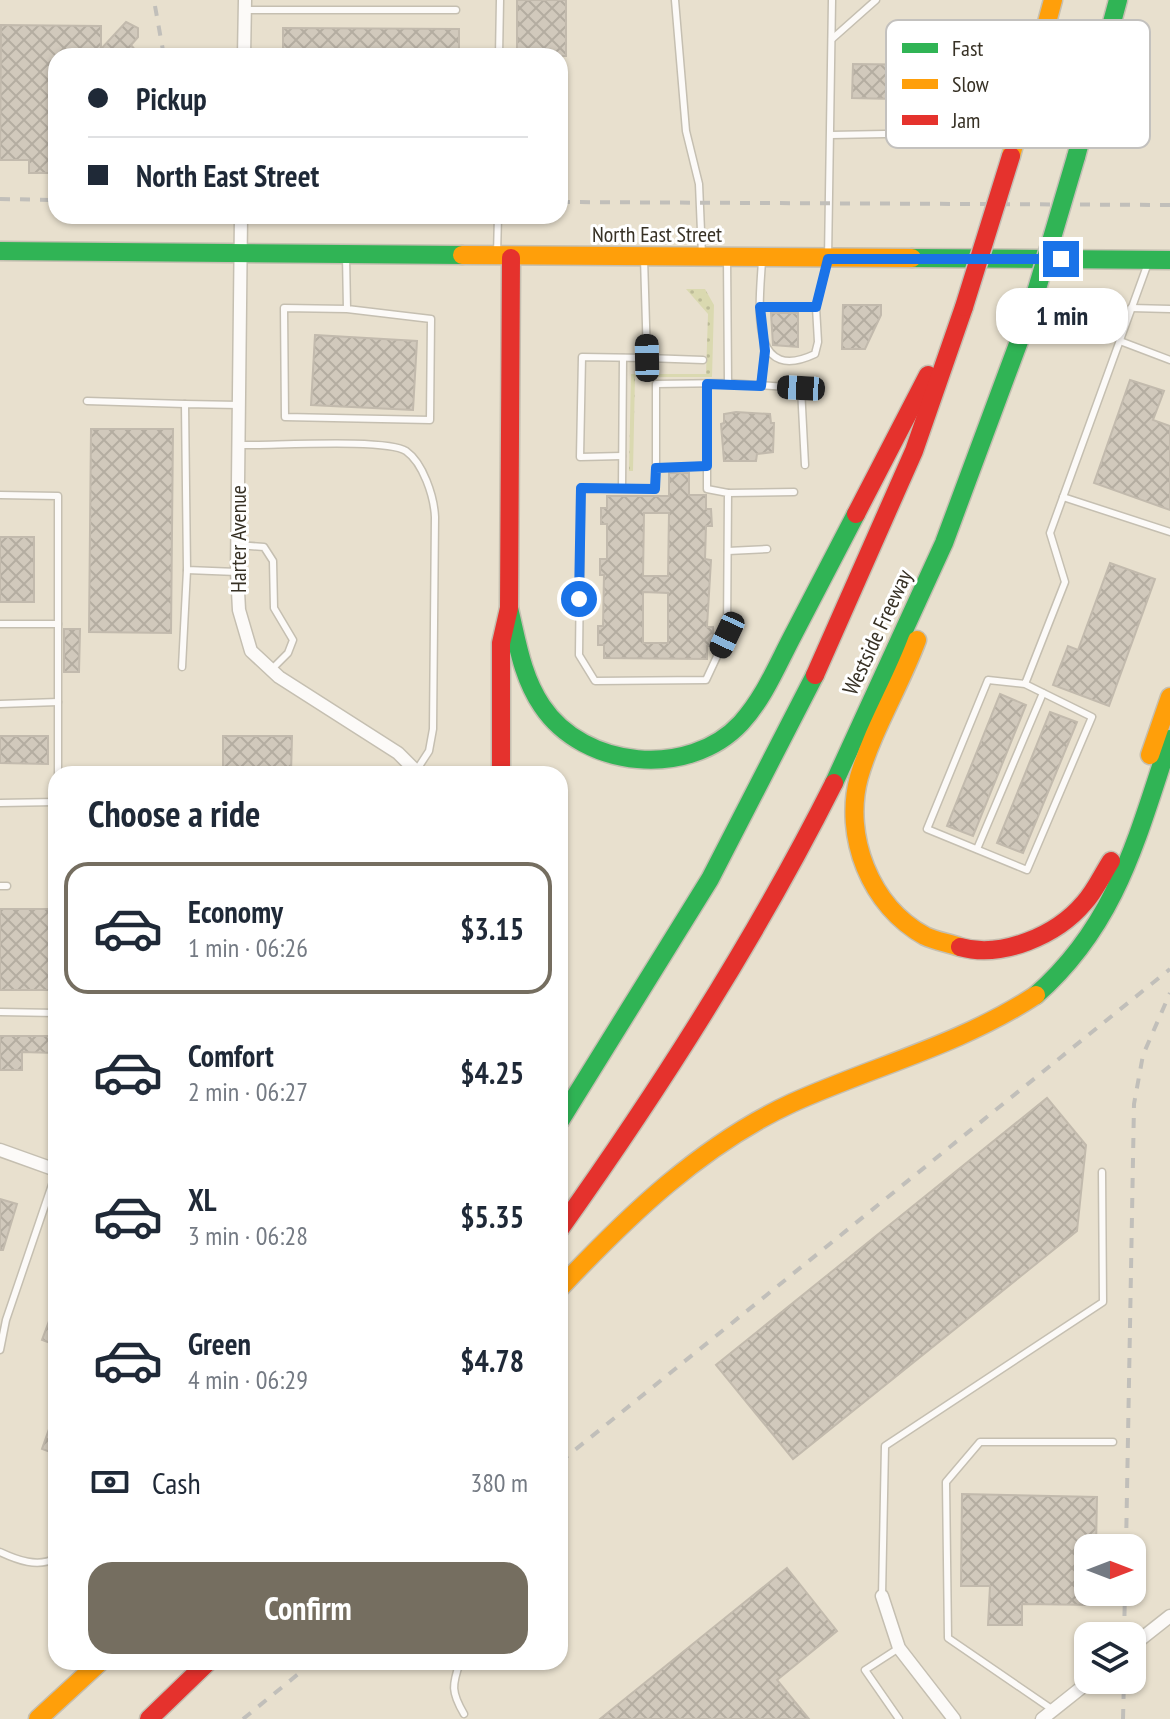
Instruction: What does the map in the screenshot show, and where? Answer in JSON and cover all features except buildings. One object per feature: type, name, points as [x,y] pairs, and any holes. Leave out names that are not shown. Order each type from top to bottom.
[{"type":"main road","name":"Westside Freeway","points":[[1048,20],[1053,0]]},
{"type":"main road","name":"Westside Freeway","points":[[1113,20],[1118,0]]},
{"type":"main road","name":"Westside Freeway","points":[[568,1109],[653,979],[794,723],[889,512],[964,307],[1013,148]]},
{"type":"main road","name":"Westside Freeway","points":[[568,1217],[705,1014],[789,867],[845,760],[944,542],[1031,309],[1078,148]]},
{"type":"main road","name":"North East Street","points":[[0,251],[504,258],[1170,260]]},
{"type":"main road","points":[[504,258],[509,608],[523,667],[536,697],[552,719],[590,747],[610,754],[656,761],[702,749],[726,736],[750,714],[924,382],[955,333]]},
{"type":"main road","points":[[944,542],[911,658],[865,762],[853,819],[856,845],[869,882],[893,914],[916,931],[955,947],[1000,951],[1024,946],[1067,923],[1100,885],[1170,697]]},
{"type":"main road","points":[[501,766],[501,643],[509,608]]},
{"type":"main road","points":[[568,1280],[630,1215],[670,1180],[738,1133],[831,1086],[966,1035],[1036,996],[1074,958],[1108,907],[1170,739]]},
{"type":"main road","points":[[38,1719],[91,1670]]},
{"type":"main road","points":[[132,1719],[182,1670]]},
{"type":"main road","points":[[149,1719],[200,1670]]},
{"type":"street","points":[[244,48],[245,5]]},
{"type":"street","name":"Harter Avenue","points":[[241,224],[237,572],[239,610],[251,651],[271,670],[398,753],[411,766]]},
{"type":"street","points":[[0,1150],[48,1168]]},
{"type":"street","points":[[882,1596],[899,1648],[954,1719]]},
{"type":"street","points":[[1146,1635],[1170,1616]]},
{"type":"street","points":[[1042,1719],[1074,1693]]},
{"type":"lane","points":[[499,48],[500,0]]},
{"type":"lane","points":[[675,0],[686,131],[699,184],[703,258]]},
{"type":"lane","points":[[765,351],[773,357],[802,360],[815,354],[818,342],[816,307],[828,259],[832,0]]},
{"type":"lane","points":[[832,39],[876,0]]},
{"type":"lane","points":[[245,5],[456,10]]},
{"type":"lane","points":[[831,135],[886,134]]},
{"type":"lane","points":[[499,224],[504,258]]},
{"type":"lane","points":[[346,255],[347,309]]},
{"type":"lane","points":[[644,258],[647,358]]},
{"type":"lane","points":[[727,258],[728,383]]},
{"type":"lane","points":[[761,386],[765,351],[760,307],[762,258]]},
{"type":"lane","points":[[1025,684],[1065,582],[1050,533],[1149,260]]},
{"type":"lane","points":[[760,307],[816,307]]},
{"type":"lane","points":[[284,308],[347,309],[431,319],[430,420],[285,417],[284,308]]},
{"type":"lane","points":[[1131,308],[1170,309]]},
{"type":"lane","points":[[1120,341],[1170,360]]},
{"type":"lane","points":[[622,456],[580,457],[582,357],[703,360]]},
{"type":"lane","points":[[622,488],[623,358]]},
{"type":"lane","points":[[728,493],[727,635],[706,680],[595,681],[579,655],[581,488],[655,489],[656,384],[728,383],[801,388],[805,465]]},
{"type":"lane","points":[[707,384],[707,489],[728,493],[794,492]]},
{"type":"lane","points":[[87,401],[239,405]]},
{"type":"lane","points":[[182,667],[187,570],[185,404]]},
{"type":"lane","points":[[238,445],[383,445],[405,450],[416,461],[435,506],[433,729],[429,751],[422,766]]},
{"type":"lane","points":[[656,468],[707,466]]},
{"type":"lane","points":[[0,495],[58,496],[58,766]]},
{"type":"lane","points":[[1063,497],[1170,532]]},
{"type":"lane","points":[[238,545],[264,547],[273,561],[274,608],[293,640],[288,653],[271,670]]},
{"type":"lane","points":[[728,551],[767,549]]},
{"type":"lane","points":[[187,570],[237,572]]},
{"type":"lane","points":[[0,624],[58,624]]},
{"type":"lane","points":[[988,680],[1025,684],[1092,717],[1027,870],[927,829],[988,680]]},
{"type":"lane","points":[[977,849],[1043,693]]},
{"type":"lane","points":[[0,704],[58,702]]},
{"type":"lane","points":[[0,803],[48,802]]},
{"type":"lane","points":[[0,1012],[48,1013]]},
{"type":"lane","points":[[882,1596],[885,1446],[1103,1302],[1102,1172]]},
{"type":"lane","points":[[0,1350],[6,1320],[48,1195]]},
{"type":"lane","points":[[1053,1710],[948,1638],[946,1482],[980,1442],[1113,1442]]},
{"type":"lane","points":[[0,1552],[22,1562],[48,1562]]},
{"type":"lane","points":[[899,1648],[865,1670],[899,1719]]},
{"type":"lane","points":[[456,1670],[451,1692],[464,1714]]},
{"type":"green space","points":[[686,289],[705,289],[714,305],[712,377],[635,377],[633,471],[629,471],[631,374],[706,374],[708,314]]},
{"type":"railway","points":[[155,6],[163,48]]},
{"type":"railway","points":[[0,199],[48,200]]},
{"type":"railway","points":[[568,202],[1170,205]]},
{"type":"railway","points":[[568,1456],[1170,969]]},
{"type":"railway","points":[[1126,1534],[1134,1104],[1143,1055],[1170,993]]},
{"type":"railway","points":[[1124,1622],[1125,1606]]},
{"type":"railway","points":[[243,1719],[303,1670]]},
{"type":"railway","points":[[1123,1719],[1124,1694]]},
{"type":"traffic: fast","points":[[1113,20],[1118,0]]},
{"type":"traffic: fast","points":[[1076,157],[1078,148]]},
{"type":"traffic: fast","points":[[1031,309],[1076,157]]},
{"type":"traffic: fast","points":[[0,251],[462,255]]},
{"type":"traffic: fast","points":[[912,258],[1170,260]]},
{"type":"traffic: fast","points":[[834,783],[944,543],[1031,309]]},
{"type":"traffic: fast","points":[[509,608],[521,658],[535,695],[560,727],[584,743],[610,754],[638,759],[666,759],[694,753],[719,741],[741,723],[756,704],[856,514]]},
{"type":"traffic: fast","points":[[568,1108],[710,879],[815,675]]},
{"type":"traffic: fast","points":[[1036,995],[1064,968],[1105,909],[1134,844],[1170,739]]},
{"type":"traffic: slow","points":[[1048,20],[1053,0]]},
{"type":"traffic: slow","points":[[1011,156],[1013,148]]},
{"type":"traffic: slow","points":[[462,255],[912,258]]},
{"type":"traffic: slow","points":[[917,640],[859,777],[855,800],[858,845],[865,867],[889,907],[925,936],[960,947]]},
{"type":"traffic: slow","points":[[1150,755],[1170,697]]},
{"type":"traffic: slow","points":[[568,1280],[667,1184],[759,1120],[792,1103],[977,1028],[1036,995]]},
{"type":"traffic: slow","points":[[38,1719],[91,1670]]},
{"type":"traffic: jam","points":[[964,307],[1011,156]]},
{"type":"traffic: jam","points":[[501,766],[501,643],[509,608],[511,258]]},
{"type":"traffic: jam","points":[[815,675],[914,451],[964,307]]},
{"type":"traffic: jam","points":[[856,514],[928,375]]},
{"type":"traffic: jam","points":[[568,1217],[705,1012],[772,899],[834,783]]},
{"type":"traffic: jam","points":[[960,947],[993,950],[1028,942],[1044,934],[1073,915],[1095,888],[1111,861]]},
{"type":"traffic: jam","points":[[149,1719],[200,1670]]},
{"type":"route","points":[[579,599],[581,488],[655,489],[656,468],[707,466],[707,384],[761,386],[765,351],[760,307],[816,307],[828,259],[1061,259]]}]
